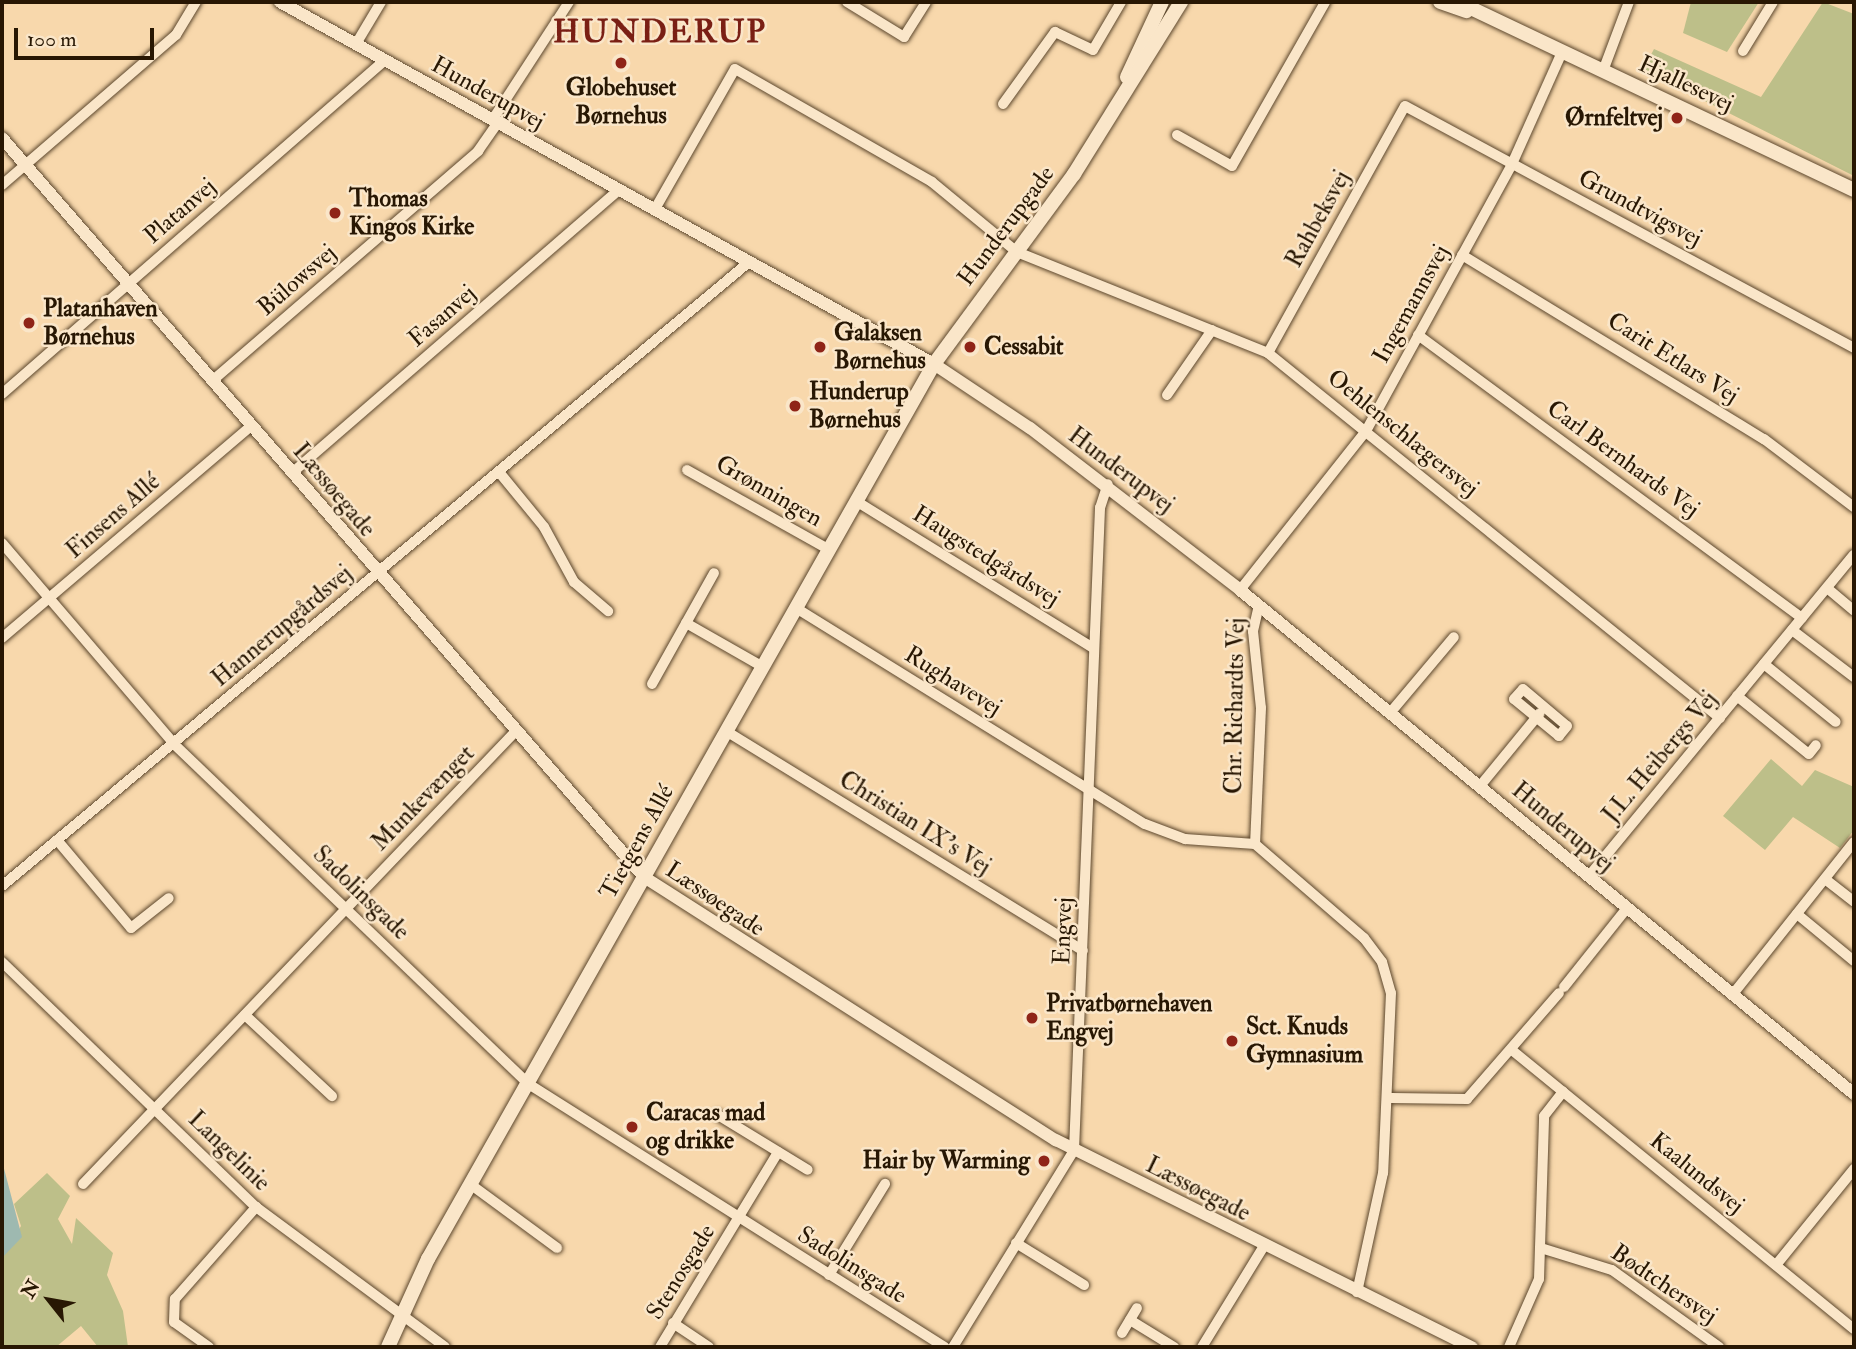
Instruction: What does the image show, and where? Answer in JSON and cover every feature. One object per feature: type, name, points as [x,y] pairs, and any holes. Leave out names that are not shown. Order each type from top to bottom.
[{"type":"main road","name":"Hunderupgade","points":[[1110,113],[1163,2]]},
{"type":"main road","name":"Hunderupgade","points":[[934,364],[1017,252],[1110,113],[1173,8],[1181,2]]},
{"type":"main road","name":"Hjallesevej","points":[[1440,2],[1497,22]]},
{"type":"main road","name":"Hjallesevej","points":[[1458,2],[1854,190]]},
{"type":"main road","name":"Tietgens Allé","points":[[388,1347],[470,1184],[934,364]]},
{"type":"street","points":[[2,185],[176,35],[196,2]]},
{"type":"street","name":"Hunderupvej","points":[[280,2],[934,364],[1108,484],[1854,1094]]},
{"type":"street","points":[[356,44],[381,2]]},
{"type":"street","name":"Bülowsvej","points":[[212,381],[478,151],[569,2]]},
{"type":"street","points":[[847,2],[904,37],[926,2]]},
{"type":"street","points":[[1003,104],[1055,32],[1093,50],[1121,2]]},
{"type":"street","points":[[1177,135],[1232,166],[1325,2]]},
{"type":"street","points":[[1603,71],[1629,2]]},
{"type":"street","points":[[1743,51],[1773,2]]},
{"type":"street","name":"Ingemannsvej","points":[[1240,590],[1366,431],[1511,164],[1562,52]]},
{"type":"street","name":"Platanvej","points":[[2,394],[385,60]]},
{"type":"street","name":"Oehlenschlægersvej","points":[[655,209],[735,69],[932,182],[1017,252],[1268,352],[1720,718]]},
{"type":"street","name":"Grundtvigsvej","points":[[1405,106],[1854,348]]},
{"type":"street","name":"Rahbeksvej","points":[[1268,352],[1405,106]]},
{"type":"street","name":"Læssøegade","points":[[2,138],[514,732],[644,877],[1074,1150],[1472,1347]]},
{"type":"street","name":"Fasanvej","points":[[292,473],[620,190]]},
{"type":"street","name":"Carit Etlars Vej","points":[[1462,255],[1764,439],[1854,507]]},
{"type":"street","name":"Hannerupgårdsvej","points":[[2,886],[749,262]]},
{"type":"street","points":[[1167,395],[1212,330]]},
{"type":"street","name":"Carl Bernhards Vej","points":[[1418,335],[1802,618]]},
{"type":"street","name":"Finsens Allé","points":[[2,638],[251,426]]},
{"type":"street","name":"Grønningen","points":[[687,470],[828,549]]},
{"type":"street","points":[[499,472],[544,527],[574,582],[608,611]]},
{"type":"street","name":"Engvej","points":[[953,1347],[1074,1150],[1100,508],[1108,484]]},
{"type":"street","name":"Haugstedgårdsvej","points":[[856,501],[1093,648]]},
{"type":"street","name":"Sadolinsgade","points":[[2,543],[174,744],[527,1083],[944,1347]]},
{"type":"street","name":"J.L. Heibergs Vej","points":[[1589,876],[1854,555]]},
{"type":"street","points":[[652,684],[715,573]]},
{"type":"street","points":[[1827,588],[1854,611]]},
{"type":"street","name":"Chr. Richardts Vej","points":[[1255,845],[1261,708],[1253,631],[1259,606]]},
{"type":"street","name":"Rughavevej","points":[[796,608],[1089,790],[1165,834],[1255,845]]},
{"type":"street","points":[[686,623],[762,667]]},
{"type":"street","points":[[1792,630],[1854,677]]},
{"type":"street","points":[[1390,713],[1454,637]]},
{"type":"street","points":[[1764,664],[1836,722]]},
{"type":"street","points":[[1522,689],[1567,726],[1559,736],[1537,717],[1514,699],[1522,689]]},
{"type":"street","name":"J.L. Heibergs Vej","points":[[1737,696],[1809,754],[1816,745]]},
{"type":"street","points":[[1480,786],[1545,707]]},
{"type":"street","name":"Christian IX's Vej","points":[[726,731],[1083,951]]},
{"type":"street","name":"Munkevænget","points":[[83,1184],[514,732]]},
{"type":"street","points":[[57,840],[131,928],[169,898]]},
{"type":"street","points":[[1733,995],[1854,842]]},
{"type":"street","points":[[1255,845],[1364,938],[1382,962],[1391,993],[1391,1098],[1383,1173],[1357,1292]]},
{"type":"street","points":[[1825,879],[1854,902]]},
{"type":"street","points":[[1391,1098],[1467,1099],[1513,1051],[1627,908]]},
{"type":"street","points":[[1797,914],[1854,961]]},
{"type":"street","name":"Langelinie","points":[[2,962],[256,1207],[445,1347]]},
{"type":"street","points":[[245,1015],[332,1096]]},
{"type":"street","name":"Kaalundsvej","points":[[1513,1051],[1854,1329]]},
{"type":"street","points":[[1509,1347],[1539,1279],[1544,1249],[1544,1116],[1563,1091]]},
{"type":"street","points":[[718,1115],[808,1170]]},
{"type":"street","points":[[738,1219],[778,1152]]},
{"type":"street","points":[[1776,1265],[1854,1169]]},
{"type":"street","points":[[470,1184],[557,1248]]},
{"type":"street","points":[[829,1275],[885,1184]]},
{"type":"street","points":[[209,1347],[174,1322],[175,1299],[256,1207]]},
{"type":"street","name":"Stenosgade","points":[[660,1347],[738,1219]]},
{"type":"street","points":[[1016,1244],[1084,1285]]},
{"type":"street","points":[[1202,1347],[1264,1246]]},
{"type":"street","name":"Bødtchersvej","points":[[1544,1249],[1612,1270],[1718,1347]]},
{"type":"street","points":[[1122,1333],[1137,1308]]},
{"type":"street","points":[[1130,1320],[1174,1347]]},
{"type":"street","points":[[674,1323],[709,1347]]},
{"type":"green space","points":[[1691,2],[1759,2],[1727,52],[1683,33]]},
{"type":"green space","points":[[1823,2],[1854,14],[1854,176],[1643,70],[1654,49],[1761,97]]},
{"type":"green space","points":[[1771,759],[1802,786],[1815,770],[1854,787],[1854,830],[1840,848],[1793,817],[1765,850],[1723,816]]},
{"type":"green space","points":[[47,1173],[70,1196],[58,1219],[72,1244],[76,1218],[113,1253],[107,1275],[123,1311],[128,1347],[98,1347],[81,1326],[56,1347],[2,1347],[2,1258],[21,1226],[14,1204]]},
{"type":"water","points":[[2,1161],[22,1237],[2,1258]]},
{"type":"place","name":"Globehuset Børnehus","points":[[621,63]]},
{"type":"place","name":"Ørnfeltvej","points":[[1677,118]]},
{"type":"place","name":"Thomas Kingos Kirke","points":[[335,213]]},
{"type":"place","name":"Platanhaven Børnehus","points":[[29,323]]},
{"type":"place","name":"Galaksen Børnehus","points":[[820,347]]},
{"type":"place","name":"Cessabit","points":[[970,347]]},
{"type":"place","name":"Hunderup Børnehus","points":[[795,406]]},
{"type":"place","name":"Privatbørnehaven Engvej","points":[[1032,1018]]},
{"type":"place","name":"Sct. Knuds Gymnasium","points":[[1232,1041]]},
{"type":"place","name":"Caracas mad og drikke","points":[[632,1127]]},
{"type":"place","name":"Hair by Warming","points":[[1044,1161]]},
{"type":"district","name":"HUNDERUP","points":[[660,32]]}]
